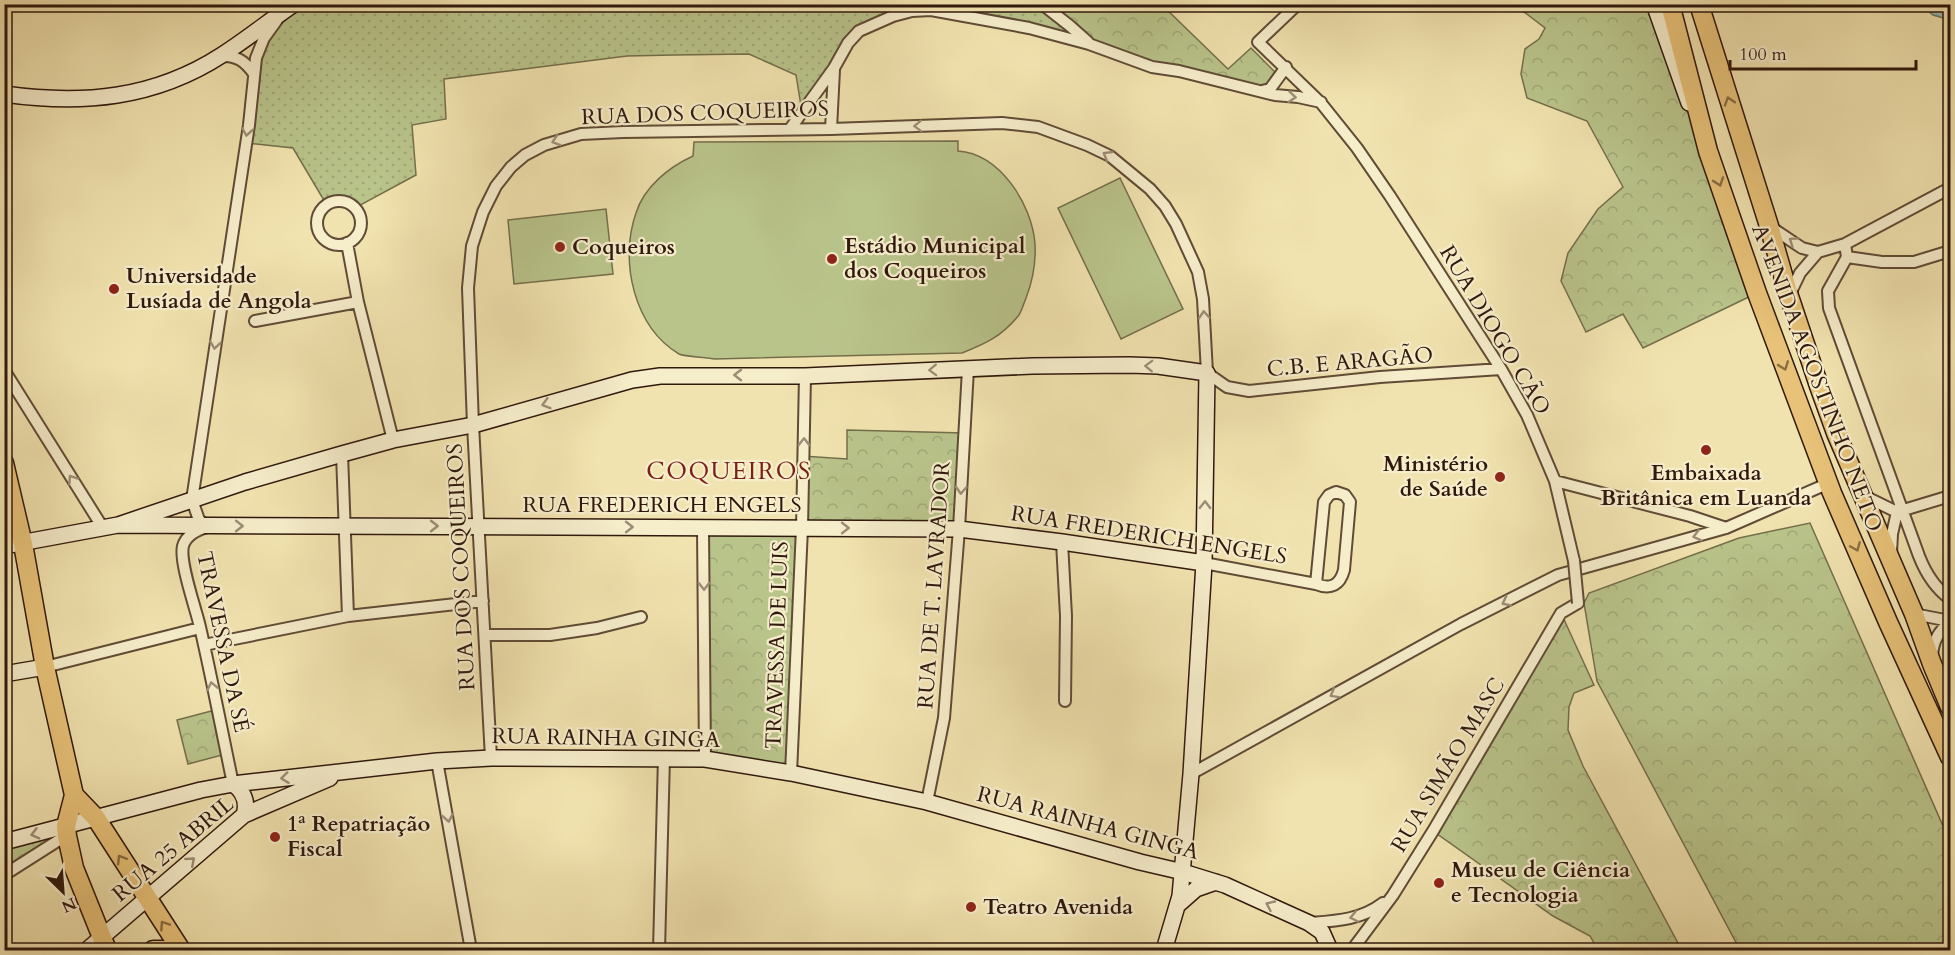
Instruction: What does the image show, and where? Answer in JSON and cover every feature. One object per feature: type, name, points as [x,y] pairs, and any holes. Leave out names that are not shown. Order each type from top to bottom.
[{"type":"main road","name":"AVENIDA AGOSTINHO NETO","points":[[1670,4],[1708,151],[1757,293],[1829,483],[1888,622],[1950,757]]},
{"type":"main road","name":"AVENIDA AGOSTINHO NETO","points":[[1699,4],[1819,386],[1862,495],[1914,614],[1950,707]]},
{"type":"main road","points":[[4,463],[23,544],[45,667],[74,795],[77,826],[74,868],[105,945]]},
{"type":"main road","points":[[74,795],[77,826],[147,899],[182,951]]},
{"type":"main road","points":[[153,951],[171,951]]},
{"type":"street","points":[[1042,4],[1089,44]]},
{"type":"street","name":"RUA DIOGO CÃO","points":[[1298,4],[1258,42],[1321,102],[1390,196],[1501,369],[1527,415],[1555,481],[1574,561],[1578,603]]},
{"type":"street","points":[[1654,4],[1683,90],[1708,151]]},
{"type":"street","points":[[4,94],[32,98],[105,98],[130,94],[176,78],[221,56],[289,8]]},
{"type":"street","points":[[210,525],[199,520],[192,500],[249,126],[256,58],[264,38],[289,8]]},
{"type":"street","points":[[790,129],[834,68],[848,43],[859,31],[893,16],[912,11],[931,10],[1018,26],[1089,44],[1152,67],[1321,102]]},
{"type":"street","points":[[221,56],[238,58],[247,64],[254,74]]},
{"type":"street","points":[[1262,91],[1270,89],[1286,67]]},
{"type":"street","points":[[831,129],[834,68]]},
{"type":"street","points":[[4,103],[32,98]]},
{"type":"street","name":"RUA DOS COQUEIROS","points":[[491,758],[468,288],[472,246],[483,212],[496,186],[511,167],[525,155],[544,145],[581,134],[1002,123],[1038,128],[1087,145],[1110,156],[1150,189],[1165,206],[1188,247],[1198,272],[1203,299],[1206,374]]},
{"type":"street","points":[[1769,226],[1802,248],[1818,252],[1845,244],[1950,188]]},
{"type":"street","points":[[335,201],[349,203],[359,214],[358,234],[346,243],[332,244],[321,235],[318,229],[319,214],[328,204],[335,201]]},
{"type":"street","points":[[346,243],[358,302],[393,440]]},
{"type":"street","points":[[1845,244],[1847,257],[1828,291],[1828,303],[1900,511],[1926,573],[1938,589],[1950,599]]},
{"type":"street","points":[[1847,257],[1882,262],[1914,262],[1950,250]]},
{"type":"street","points":[[1789,296],[1800,273],[1818,252]]},
{"type":"street","points":[[255,321],[358,302]]},
{"type":"street","points":[[4,370],[110,527],[245,482],[342,454],[393,440],[473,425],[642,379],[678,375],[805,376],[1129,365],[1158,366],[1206,374],[1204,564],[1184,872],[1179,904],[1164,951]]},
{"type":"street","name":"RUA DE T. LAVRADOR","points":[[927,802],[944,718],[959,529],[968,369]]},
{"type":"street","name":"C.B. E ARAGÃO","points":[[1206,374],[1227,387],[1250,391],[1501,369]]},
{"type":"street","name":"TRAVESSA DE LUIS","points":[[791,773],[802,528],[805,376]]},
{"type":"street","points":[[342,454],[348,616]]},
{"type":"street","points":[[1555,481],[1690,516],[1726,528]]},
{"type":"street","points":[[1191,774],[1461,624],[1558,575],[1726,528],[1829,483]]},
{"type":"street","points":[[1333,492],[1342,493],[1350,502],[1343,575],[1341,580],[1332,586],[1316,585],[1324,502],[1333,492]]},
{"type":"street","points":[[1862,495],[1900,511],[1950,496]]},
{"type":"street","points":[[1891,560],[1892,534],[1900,511]]},
{"type":"street","name":"RUA FREDERICH ENGELS","points":[[4,546],[110,527],[210,525],[959,529],[1204,564],[1316,585]]},
{"type":"street","name":"TRAVESSA DA SÉ","points":[[210,525],[191,534],[184,544],[182,553],[233,784]]},
{"type":"street","points":[[703,528],[705,759]]},
{"type":"street","points":[[1062,542],[1066,616],[1065,701]]},
{"type":"street","points":[[204,645],[348,616],[483,601]]},
{"type":"street","name":"RUA SIMÃO MASC","points":[[1352,951],[1392,895],[1433,831],[1561,613],[1578,603]]},
{"type":"street","points":[[1914,614],[1950,621]]},
{"type":"street","points":[[485,635],[550,635],[597,628],[641,617]]},
{"type":"street","points":[[1932,664],[1933,645],[1937,634],[1950,621]]},
{"type":"street","points":[[4,674],[45,667],[200,628]]},
{"type":"street","points":[[659,951],[664,757]]},
{"type":"street","name":"RUA RAINHA GINGA","points":[[4,842],[77,826],[201,790],[233,784],[437,760],[664,757],[705,759],[791,773],[927,802],[1140,862],[1184,872],[1216,882],[1309,923],[1323,932],[1330,951]]},
{"type":"street","points":[[437,760],[471,951]]},
{"type":"street","name":"RUA 25 ABRIL","points":[[87,951],[105,945],[147,899],[244,815],[344,772]]},
{"type":"street","points":[[233,784],[241,790],[245,798],[244,815]]},
{"type":"street","points":[[4,875],[77,826]]},
{"type":"street","points":[[1179,904],[1196,889],[1216,882]]},
{"type":"street","points":[[1309,923],[1365,915],[1392,895]]},
{"type":"green space","points":[[1042,4],[1089,44],[931,10],[893,16],[848,43],[802,112],[796,75],[749,54],[627,56],[444,79],[446,119],[412,125],[416,175],[355,208],[342,201],[328,204],[293,148],[246,143],[256,58],[294,5]]},
{"type":"green space","points":[[1038,5],[1162,5],[1228,69],[1251,48],[1275,72],[1262,91],[1207,78],[1089,44]]},
{"type":"green space","points":[[1515,5],[1654,5],[1757,293],[1643,348],[1623,314],[1586,332],[1561,281],[1568,253],[1598,209],[1623,187],[1587,121],[1527,98],[1521,74],[1525,49],[1539,39],[1545,28]]},
{"type":"green space","name":"Estádio Municipal dos Coqueiros","points":[[958,141],[958,151],[973,154],[987,161],[1011,184],[1028,213],[1035,244],[1034,271],[1019,315],[994,338],[979,346],[962,353],[715,359],[686,356],[679,354],[664,342],[651,327],[641,310],[630,272],[629,251],[636,213],[645,195],[658,179],[693,156],[694,142]]},
{"type":"green space","points":[[1120,178],[1183,309],[1121,339],[1058,208]]},
{"type":"green space","name":"Coqueiros","points":[[606,209],[613,274],[514,284],[508,220]]},
{"type":"green space","points":[[847,430],[964,433],[959,529],[802,529],[791,773],[705,759],[703,528],[802,528],[803,456],[847,459]]},
{"type":"green space","points":[[1810,523],[1950,842],[1950,950],[1740,950],[1597,681],[1584,603],[1589,593],[1739,538]]},
{"type":"green space","points":[[1561,613],[1594,685],[1574,693],[1569,707],[1568,730],[1583,766],[1679,945],[1670,950],[1598,950],[1590,936],[1553,916],[1433,831]]},
{"type":"green space","points":[[219,709],[230,753],[188,764],[177,720]]},
{"type":"green space","points":[[66,826],[67,836],[5,875],[5,842]]},
{"type":"water","points":[[1921,5],[1950,5],[1950,20],[1933,15]]},
{"type":"place","name":"Coqueiros","points":[[560,247]]},
{"type":"place","name":"Estádio Municipal dos Coqueiros","points":[[832,259]]},
{"type":"place","name":"Universidade Lusíada de Angola","points":[[114,289]]},
{"type":"place","name":"Embaixada Britânica em Luanda","points":[[1706,450]]},
{"type":"place","name":"Ministério de Saúde","points":[[1500,477]]},
{"type":"place","name":"1ª Repatriação Fiscal","points":[[275,837]]},
{"type":"place","name":"Museu de Ciência e Tecnologia","points":[[1439,883]]},
{"type":"place","name":"Teatro Avenida","points":[[971,907]]},
{"type":"district","name":"COQUEIROS","points":[[729,471]]}]
